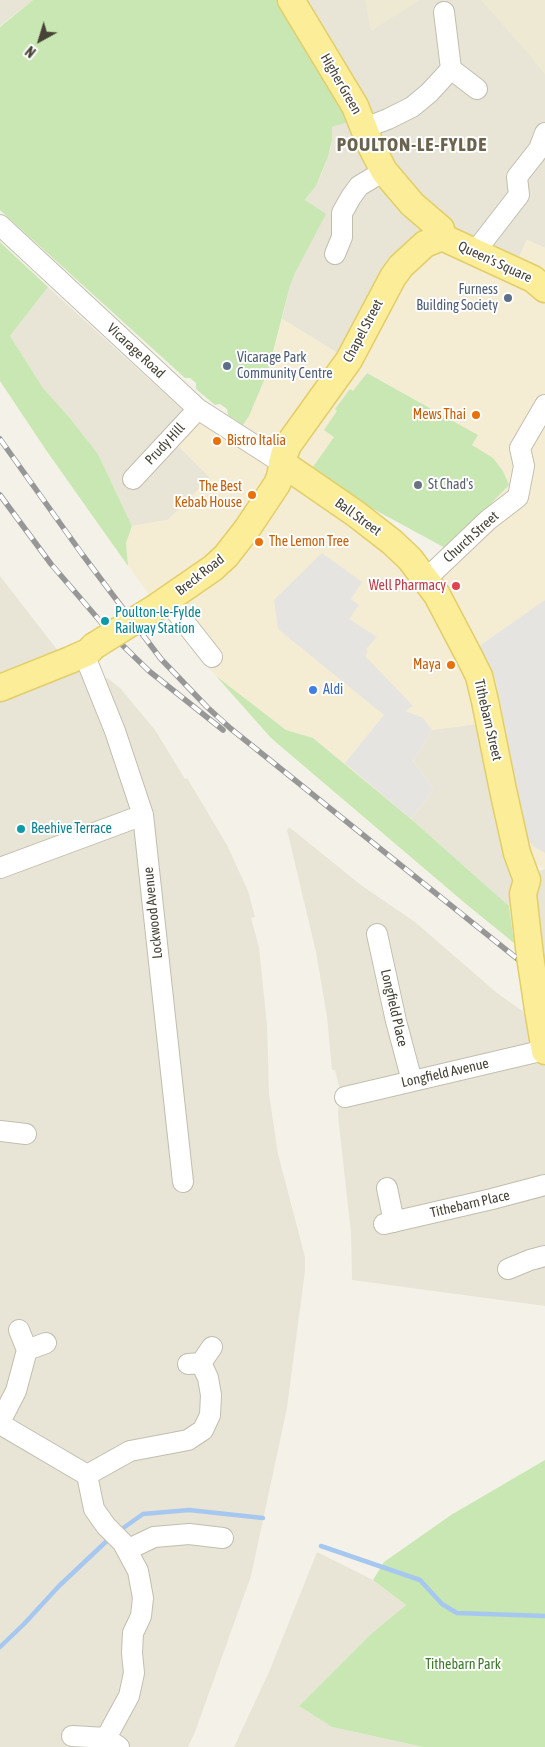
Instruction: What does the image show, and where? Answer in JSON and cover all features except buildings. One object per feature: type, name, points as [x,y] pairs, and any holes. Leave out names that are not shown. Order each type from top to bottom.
[{"type":"main road","name":"Higher Green","points":[[291,0],[345,87],[384,171],[412,204],[441,229],[442,237]]},
{"type":"main road","name":"Queen's Square","points":[[442,237],[533,279],[545,289]]},
{"type":"main road","name":"Chapel Street","points":[[282,463],[288,445],[349,360],[393,277],[401,266],[425,244],[442,237]]},
{"type":"main road","name":"Ball Street","points":[[282,463],[356,514],[392,542],[410,559],[426,579]]},
{"type":"main road","name":"Breck Road","points":[[0,688],[89,650],[213,568],[226,556],[247,529],[277,484],[282,463]]},
{"type":"main road","name":"Tithebarn Street","points":[[426,579],[442,604],[479,676],[515,843],[536,874],[523,894],[530,956],[545,1050]]},
{"type":"street","points":[[444,12],[451,68],[478,89]]},
{"type":"street","points":[[364,128],[388,119],[412,106],[429,93],[451,68]]},
{"type":"street","points":[[477,252],[519,194],[517,176],[539,149],[545,133]]},
{"type":"street","points":[[335,254],[342,237],[342,213],[351,197],[359,186],[384,171]]},
{"type":"street","name":"Vicarage Road","points":[[0,226],[198,409],[282,463]]},
{"type":"street","name":"Church Street","points":[[426,579],[488,520],[518,497],[524,466],[520,448],[545,405]]},
{"type":"street","name":"Prudy Hill","points":[[133,479],[198,409]]},
{"type":"street","points":[[162,603],[212,657]]},
{"type":"street","name":"Lockwood Avenue","points":[[89,650],[142,815],[183,1182]]},
{"type":"street","points":[[0,868],[142,815]]},
{"type":"street","name":"Longfield Place","points":[[377,934],[396,1021],[412,1081]]},
{"type":"street","name":"Longfield Avenue","points":[[345,1097],[545,1050]]},
{"type":"street","points":[[0,1131],[26,1134]]},
{"type":"street","name":"Tithebarn Place","points":[[387,1188],[389,1223],[545,1186]]},
{"type":"street","points":[[508,1269],[545,1256]]},
{"type":"street","points":[[19,1330],[26,1350],[16,1390],[0,1423],[87,1475],[94,1509],[106,1526],[125,1546],[138,1571],[143,1598],[141,1616],[133,1633],[134,1672],[129,1696],[113,1742],[72,1736]]},
{"type":"street","points":[[26,1350],[46,1343]]},
{"type":"street","points":[[87,1475],[130,1451],[188,1440],[203,1430],[210,1415],[211,1395],[208,1378],[200,1358]]},
{"type":"street","points":[[125,1546],[154,1536],[188,1534],[223,1538]]},
{"type":"shaded area","points":[[0,0],[33,0],[0,26]]},
{"type":"shaded area","points":[[291,0],[545,0],[545,248],[527,240],[513,270],[349,360],[282,319],[290,286],[321,212],[305,201],[316,186],[323,171],[331,147],[332,127],[361,118]]},
{"type":"shaded area","points":[[365,0],[420,0],[371,31]]},
{"type":"shaded area","points":[[481,0],[545,0],[545,75],[529,55]]},
{"type":"shaded area","points":[[527,240],[545,248],[545,869],[531,861],[489,722],[432,730],[413,761],[434,789],[411,819],[313,738],[286,730],[216,676],[173,627],[128,566],[126,543],[132,526],[168,520],[210,478],[176,444],[205,414],[240,437],[245,426],[243,425],[249,416],[268,371],[282,319],[348,360],[425,244],[513,270]],"holes":[[[364,371],[478,435],[471,445],[493,459],[503,471],[509,485],[468,528],[426,578],[306,479],[334,437],[338,411],[335,409],[350,389],[353,391],[366,375]]]},
{"type":"shaded area","points":[[48,287],[197,423],[210,478],[168,520],[132,526],[98,454],[43,388],[10,336]]},
{"type":"shaded area","name":"Aldi","points":[[322,553],[362,582],[351,599],[359,605],[349,619],[377,637],[366,649],[368,652],[365,656],[413,706],[405,711],[423,718],[432,730],[413,761],[434,789],[411,819],[345,763],[384,715],[278,629],[274,600]]},
{"type":"shaded area","points":[[0,576],[62,656],[78,668],[109,679],[121,689],[155,730],[185,779],[187,778],[227,845],[248,891],[255,917],[251,918],[259,947],[267,1025],[269,1094],[278,1154],[305,1257],[305,1271],[287,1408],[251,1576],[188,1747],[0,1747]]},
{"type":"shaded area","points":[[545,600],[545,853],[533,846],[526,836],[496,681],[478,647]]},
{"type":"shaded area","points":[[489,722],[536,872],[545,869],[545,962],[530,956],[526,928],[509,906],[411,819],[434,789],[413,761],[432,730]]},
{"type":"shaded area","points":[[289,827],[361,885],[415,922],[497,993],[545,1027],[545,1306],[352,1280],[351,1233],[338,1116],[339,1086],[335,1070],[332,1070],[327,1017],[316,952],[287,830]]},
{"type":"shaded area","points":[[317,1552],[373,1580],[406,1605],[372,1633],[299,1706],[332,1727],[423,1747],[234,1747],[269,1672]]},
{"type":"green space","points":[[33,0],[291,0],[361,118],[332,127],[332,140],[328,157],[316,186],[305,200],[326,214],[290,286],[268,371],[249,416],[243,425],[228,415],[227,409],[220,404],[215,405],[196,389],[196,383],[190,378],[185,378],[0,210],[0,27]]},
{"type":"green space","points":[[0,242],[48,287],[10,336],[43,388],[98,454],[132,526],[126,543],[128,566],[0,381]]},
{"type":"green space","points":[[367,373],[478,435],[472,445],[493,458],[503,471],[509,485],[447,549],[366,505],[313,467],[334,437],[324,430],[337,411],[335,409],[350,389],[353,391]]},
{"type":"green space","points":[[216,676],[286,730],[313,738],[411,819],[509,906],[514,943],[271,738]]},
{"type":"green space","name":"Tithebarn Park","points":[[545,1460],[545,1747],[423,1747],[332,1727],[299,1706],[372,1633],[406,1605],[373,1580],[384,1562],[451,1515]]},
{"type":"waterway","points":[[119,1531],[143,1514],[189,1510],[263,1518]]},
{"type":"waterway","points":[[0,1647],[59,1586],[111,1537]]},
{"type":"waterway","points":[[321,1546],[420,1580],[442,1604],[457,1613],[545,1616]]},
{"type":"railway","points":[[0,439],[82,554],[161,659],[207,707],[230,728],[545,981]]},
{"type":"railway","points":[[0,495],[51,564],[112,635],[149,671],[223,730]]},
{"type":"place","name":"Furness Building Society","points":[[508,298]]},
{"type":"place","name":"Vicarage Park Community Centre","points":[[227,366]]},
{"type":"place","name":"Mews Thai","points":[[476,415]]},
{"type":"place","name":"Bistro Italia","points":[[217,441]]},
{"type":"place","name":"St Chad's","points":[[418,485]]},
{"type":"place","name":"The Best Kebab House","points":[[252,495]]},
{"type":"place","name":"The Lemon Tree","points":[[259,542]]},
{"type":"place","name":"Well Pharmacy","points":[[456,586]]},
{"type":"place","name":"Poulton-le-Fylde Railway Station","points":[[105,621]]},
{"type":"place","name":"Maya","points":[[451,665]]},
{"type":"place","name":"Aldi","points":[[313,690]]},
{"type":"place","name":"Beehive Terrace","points":[[21,829]]},
{"type":"district","name":"POULTON-LE-FYLDE","points":[[412,145]]}]
